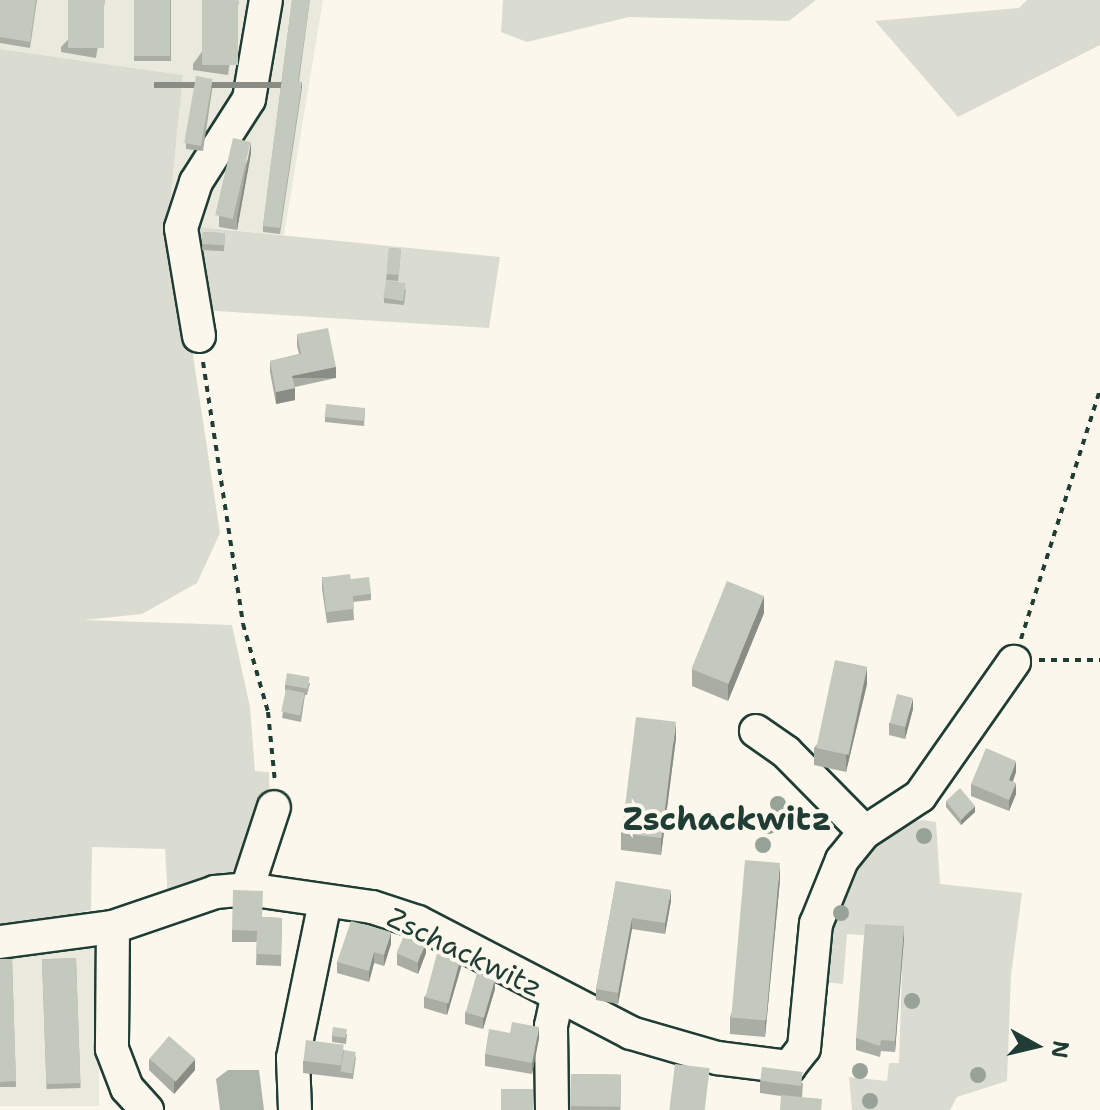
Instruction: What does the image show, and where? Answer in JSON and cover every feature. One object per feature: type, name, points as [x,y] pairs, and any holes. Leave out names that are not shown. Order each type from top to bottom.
[{"type":"street","points":[[199,336],[181,228],[196,182],[249,99],[266,0]]},
{"type":"street","name":"Zschackwitz","points":[[0,942],[113,927],[215,892],[247,889],[372,907],[418,922],[557,997],[675,1048],[789,1067],[804,1048],[814,939],[825,893],[842,860],[865,832],[920,796],[1014,662]]},
{"type":"street","points":[[756,731],[786,752],[865,832]]},
{"type":"street","points":[[247,889],[274,807]]},
{"type":"street","points":[[295,1110],[293,1058],[325,902]]},
{"type":"street","points":[[113,927],[112,1049],[127,1088],[147,1110]]},
{"type":"street","name":"Zschackwitz","points":[[552,1110],[551,1026],[557,997]]},
{"type":"path","points":[[199,336],[243,624],[268,712],[274,807]]},
{"type":"path","points":[[1100,390],[1038,571],[1014,662],[1100,660]]},
{"type":"shaded area","points":[[0,0],[323,0],[284,235],[189,226],[170,204],[183,75],[0,49]]},
{"type":"shaded area","points":[[503,0],[816,0],[789,21],[629,17],[527,42],[501,32]]},
{"type":"shaded area","points":[[1027,0],[1100,0],[1100,45],[958,117],[875,21],[1019,8]]},
{"type":"shaded area","points":[[0,49],[183,75],[170,204],[220,533],[197,583],[142,614],[84,620],[232,625],[250,707],[255,771],[269,772],[270,806],[242,865],[212,885],[168,901],[165,849],[92,847],[91,910],[0,930]]},
{"type":"shaded area","points":[[189,226],[500,257],[489,328],[201,310]]},
{"type":"shaded area","points":[[936,822],[940,884],[1022,893],[1011,975],[1007,1081],[957,1097],[950,1110],[852,1110],[849,1077],[887,1081],[889,1063],[899,1063],[903,938],[847,934],[843,984],[823,982],[830,926],[849,878],[870,846],[903,823]]},
{"type":"shaded area","points":[[0,942],[99,942],[99,1106],[0,1106]]},
{"type":"shaded area","points":[[228,1070],[259,1070],[264,1110],[220,1110],[216,1079]]},
{"type":"building","points":[[0,0],[36,0],[30,42],[0,37]]},
{"type":"building","points":[[68,0],[104,0],[104,48],[68,48]]},
{"type":"building","points":[[134,0],[170,0],[170,56],[134,56]]},
{"type":"building","points":[[202,0],[238,0],[238,65],[202,65]]},
{"type":"building","points":[[292,0],[310,0],[298,81],[302,82],[280,228],[263,226]]},
{"type":"building","points":[[196,76],[213,79],[201,146],[184,143]]},
{"type":"building","points":[[233,138],[251,142],[233,219],[215,215]]},
{"type":"building","points":[[203,232],[225,233],[224,245],[202,244]]},
{"type":"building","points":[[389,248],[401,249],[399,275],[387,274]]},
{"type":"building","points":[[386,280],[406,283],[403,301],[383,298]]},
{"type":"building","points":[[328,328],[336,367],[292,376],[295,388],[276,392],[270,361],[301,354],[297,334]]},
{"type":"building","points":[[326,404],[365,408],[363,421],[325,417]]},
{"type":"building","points":[[350,574],[354,609],[326,612],[322,577]]},
{"type":"building","points":[[369,577],[371,594],[352,596],[350,579]]},
{"type":"building","points":[[727,581],[764,596],[728,684],[691,669]]},
{"type":"building","points":[[835,660],[867,667],[849,755],[816,748]]},
{"type":"building","points":[[287,673],[310,677],[308,689],[285,685]]},
{"type":"building","points":[[286,689],[305,693],[300,715],[281,711]]},
{"type":"building","points":[[897,694],[913,698],[905,727],[890,723]]},
{"type":"building","points":[[636,717],[676,722],[661,838],[622,833]]},
{"type":"building","points":[[986,748],[1016,761],[1009,780],[1016,783],[1009,800],[971,784]]},
{"type":"building","points":[[960,788],[975,806],[961,820],[946,801]]},
{"type":"building","points":[[745,860],[780,863],[766,1020],[731,1017]]},
{"type":"building","points":[[616,881],[671,890],[665,923],[632,918],[618,993],[596,989]]},
{"type":"building","points":[[233,890],[263,891],[262,917],[282,918],[281,955],[256,954],[257,931],[232,930]]},
{"type":"building","points":[[351,921],[391,932],[384,955],[374,952],[369,971],[337,962]]},
{"type":"building","points":[[865,924],[904,926],[895,1041],[881,1040],[880,1046],[856,1038]]},
{"type":"building","points":[[405,933],[426,942],[418,962],[396,953]]},
{"type":"building","points":[[439,946],[462,952],[448,1003],[425,997]]},
{"type":"building","points":[[76,958],[80,1083],[46,1084],[42,959]]},
{"type":"building","points":[[0,959],[12,959],[16,1081],[0,1082]]},
{"type":"building","points":[[477,973],[495,978],[484,1018],[466,1012]]},
{"type":"building","points":[[512,1022],[539,1027],[532,1063],[485,1054],[489,1029],[510,1033]]},
{"type":"building","points":[[333,1027],[347,1029],[346,1038],[332,1036]]},
{"type":"building","points":[[169,1036],[195,1059],[176,1082],[149,1059]]},
{"type":"building","points":[[306,1040],[344,1045],[341,1065],[303,1061]]},
{"type":"building","points":[[344,1050],[356,1052],[352,1074],[341,1072]]},
{"type":"building","points":[[675,1064],[710,1068],[705,1110],[669,1110]]},
{"type":"building","points":[[762,1067],[803,1072],[801,1086],[760,1081]]},
{"type":"building","points":[[571,1074],[621,1075],[620,1107],[570,1106]]},
{"type":"building","points":[[501,1089],[533,1089],[533,1110],[501,1110]]},
{"type":"building","points":[[781,1095],[822,1099],[821,1110],[780,1110]]},
{"type":"district","name":"Zschackwitz","points":[[727,819]]}]
